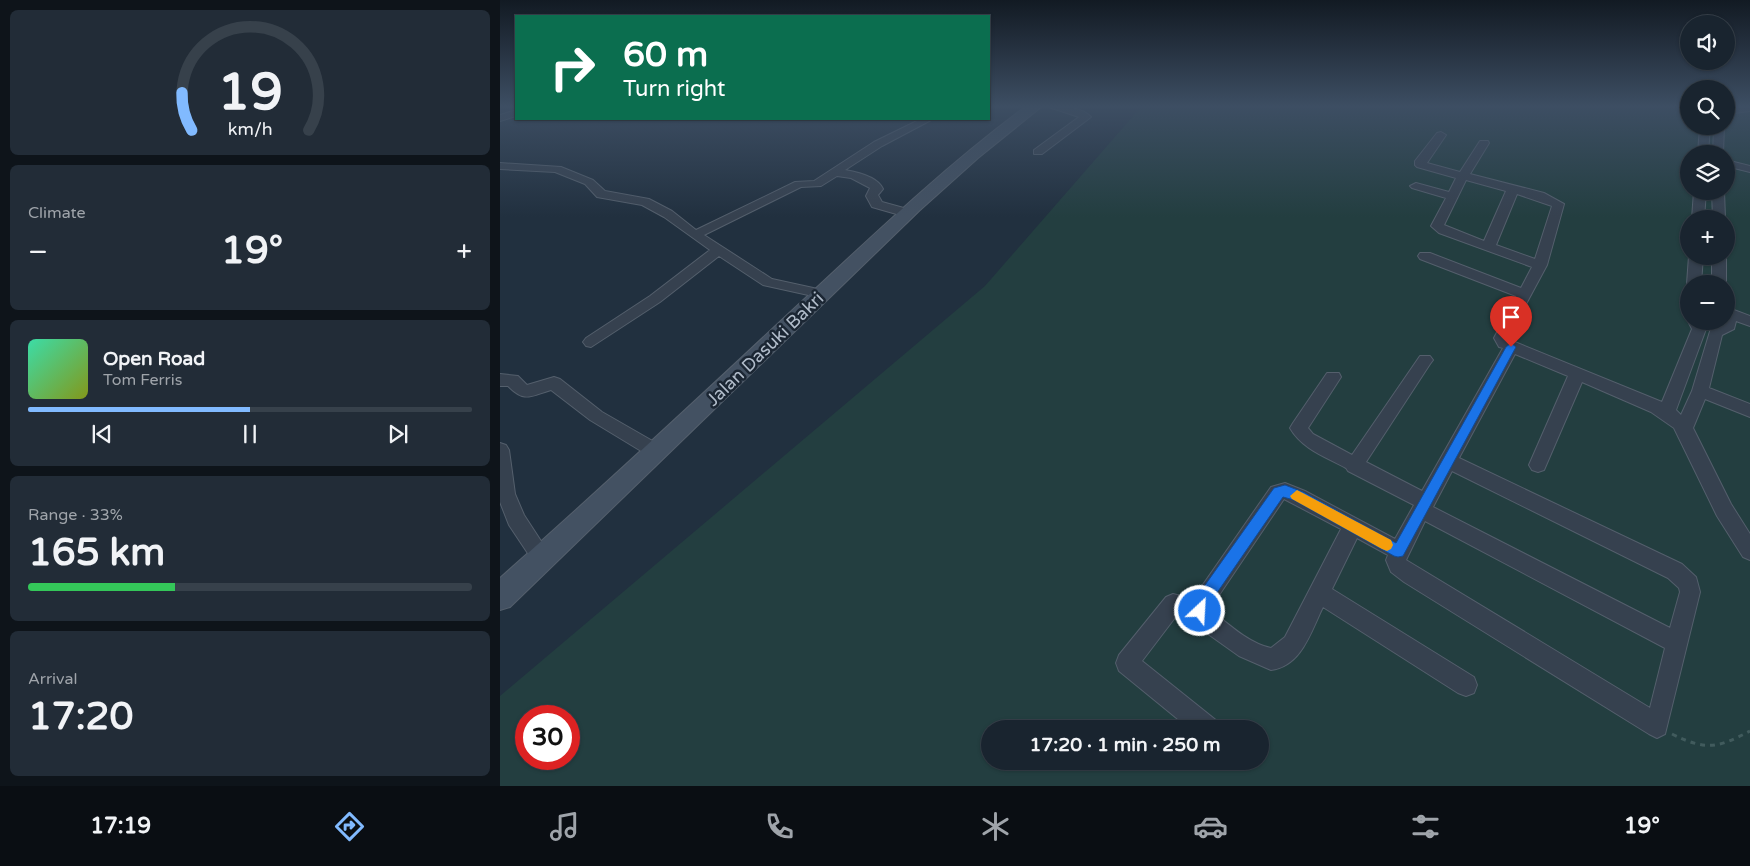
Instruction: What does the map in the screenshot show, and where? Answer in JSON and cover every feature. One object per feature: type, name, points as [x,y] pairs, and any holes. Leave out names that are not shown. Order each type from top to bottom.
[{"type":"main road","name":"Jalan Dasuki Bakri","points":[[500,597],[657,452],[907,212],[987,144]]},
{"type":"street","points":[[695,235],[799,184],[817,184],[879,144]]},
{"type":"street","points":[[1038,152],[1049,144]]},
{"type":"street","points":[[1434,144],[1420,163],[1424,166],[1547,198],[1558,204],[1540,265],[1502,338],[1511,347],[1667,411],[1684,428],[1724,510],[1750,551]]},
{"type":"street","points":[[1484,144],[1463,176],[1437,226],[1443,230],[1540,265]]},
{"type":"street","points":[[1735,165],[1750,169]]},
{"type":"street","points":[[500,166],[538,167],[565,172],[589,182],[601,194],[635,200],[656,207],[678,220],[695,235],[768,282],[822,294]]},
{"type":"street","points":[[834,172],[854,175],[876,186],[877,189],[872,191],[872,196],[876,199],[876,204],[907,212]]},
{"type":"street","points":[[1416,186],[1452,196]]},
{"type":"street","points":[[1489,246],[1513,189]]},
{"type":"street","points":[[590,342],[655,299],[718,250]]},
{"type":"street","points":[[1426,256],[1524,294]]},
{"type":"street","points":[[1735,316],[1750,321]]},
{"type":"street","points":[[1667,411],[1697,330]]},
{"type":"street","points":[[1684,428],[1700,390],[1714,337],[1716,332],[1720,330]]},
{"type":"street","points":[[1448,461],[1675,571],[1689,584],[1690,592],[1657,726],[1398,566],[1396,560],[1398,551],[1511,347]]},
{"type":"street","points":[[1354,466],[1425,360]]},
{"type":"street","points":[[1538,465],[1577,374]]},
{"type":"street","points":[[1333,377],[1298,428],[1306,439],[1424,506],[1678,643]]},
{"type":"street","points":[[500,380],[512,380],[524,392],[554,383],[596,416],[657,452]]},
{"type":"street","points":[[1700,390],[1750,411]]},
{"type":"street","points":[[500,450],[506,494],[516,519],[542,558]]},
{"type":"street","points":[[1353,526],[1293,644],[1281,657],[1272,659],[1258,655],[1202,617],[1200,611],[1203,600],[1278,492],[1285,491],[1298,496],[1353,526],[1398,551]]},
{"type":"street","points":[[1319,593],[1466,685]]},
{"type":"street","points":[[1198,720],[1127,663],[1174,604],[1200,611]]},
{"type":"path","points":[[1657,726],[1693,744],[1710,748],[1723,745],[1750,731]]},
{"type":"green space","points":[[1109,144],[1750,144],[1750,786],[500,786],[500,696],[985,286]]},
{"type":"slow traffic","points":[[1297,496],[1387,545]]},
{"type":"route","points":[[1200,611],[1203,600],[1278,492],[1285,491],[1298,496],[1398,551],[1511,347]]}]
